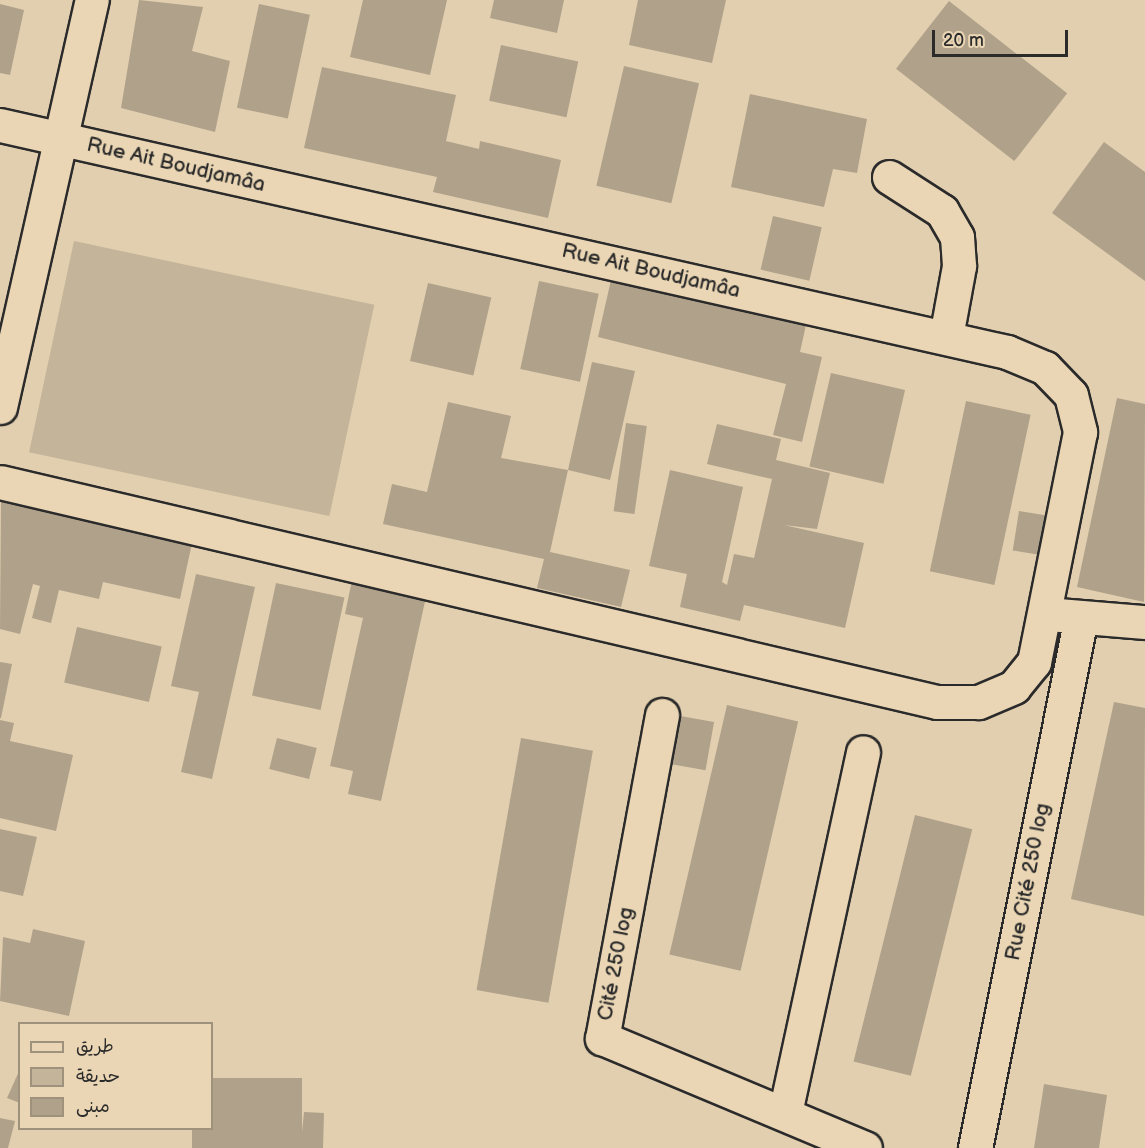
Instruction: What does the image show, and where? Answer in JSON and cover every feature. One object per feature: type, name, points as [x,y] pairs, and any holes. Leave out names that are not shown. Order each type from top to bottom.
[{"type":"street","points":[[0,407],[92,0]]},
{"type":"street","name":"Rue Ait Boudjamâa","points":[[0,125],[1007,352],[1045,368],[1071,395],[1080,432],[1034,662],[1014,687],[978,702],[937,702],[0,482]]},
{"type":"street","points":[[889,177],[942,211],[957,237],[959,266],[946,337]]},
{"type":"street","points":[[1045,614],[1145,622]]},
{"type":"street","name":"Rue Cité 250 log","points":[[975,1148],[1082,617]]},
{"type":"street","name":"Cité 250 log","points":[[662,715],[602,1038],[865,1148]]},
{"type":"street","points":[[785,1113],[863,752]]},
{"type":"green space","points":[[74,241],[374,305],[329,516],[29,452]]},
{"type":"building","points":[[139,0],[203,7],[192,51],[230,61],[215,132],[121,108]]},
{"type":"building","points":[[363,0],[447,0],[430,75],[350,57]]},
{"type":"building","points":[[494,0],[564,0],[557,33],[490,18]]},
{"type":"building","points":[[638,0],[726,0],[712,63],[629,45]]},
{"type":"building","points":[[949,1],[1067,93],[1014,161],[896,69]]},
{"type":"building","points":[[0,4],[24,10],[10,75],[0,73]]},
{"type":"building","points":[[259,4],[310,15],[288,118],[237,108]]},
{"type":"building","points":[[501,45],[578,61],[566,117],[489,101]]},
{"type":"building","points":[[624,66],[699,83],[671,203],[596,186]]},
{"type":"building","points":[[322,67],[456,95],[446,141],[479,149],[480,141],[561,160],[548,218],[433,192],[437,177],[304,148]]},
{"type":"building","points":[[750,94],[867,119],[857,173],[833,169],[824,207],[731,187]]},
{"type":"building","points":[[1104,142],[1145,172],[1145,281],[1052,213]]},
{"type":"building","points":[[773,216],[822,227],[809,281],[761,270]]},
{"type":"building","points":[[611,280],[806,325],[800,352],[822,357],[802,442],[773,435],[786,384],[598,337]]},
{"type":"building","points":[[539,281],[599,294],[580,382],[520,369]]},
{"type":"building","points":[[428,283],[491,298],[473,376],[410,361]]},
{"type":"building","points":[[592,362],[635,371],[610,480],[568,470]]},
{"type":"building","points":[[831,373],[905,390],[883,484],[809,467]]},
{"type":"building","points":[[1117,398],[1145,404],[1144,602],[1077,587]]},
{"type":"building","points":[[966,401],[1031,415],[994,585],[930,571]]},
{"type":"building","points":[[448,402],[511,416],[501,458],[568,470],[550,552],[630,570],[621,607],[537,588],[544,559],[383,524],[392,484],[427,492]]},
{"type":"building","points":[[626,423],[647,426],[634,514],[614,511]]},
{"type":"building","points":[[717,424],[781,439],[776,460],[830,473],[817,529],[784,525],[864,543],[845,628],[744,605],[740,621],[680,607],[687,574],[649,566],[670,470],[743,487],[722,582],[727,585],[734,554],[754,558],[772,479],[707,464]]},
{"type":"building","points":[[1,500],[192,543],[180,599],[103,582],[99,599],[59,590],[51,623],[32,618],[40,586],[33,584],[20,634],[0,629]]},
{"type":"building","points":[[1019,511],[1055,517],[1048,556],[1013,551]]},
{"type":"building","points":[[196,574],[255,587],[212,779],[181,772],[199,692],[171,686]]},
{"type":"building","points":[[352,580],[426,597],[381,801],[348,794],[353,771],[330,766],[363,618],[345,614]]},
{"type":"building","points":[[276,583],[344,598],[321,710],[252,695]]},
{"type":"building","points":[[77,627],[162,647],[149,702],[64,683]]},
{"type":"building","points":[[0,662],[12,664],[1,718],[0,718]]},
{"type":"building","points":[[1114,702],[1145,708],[1144,916],[1071,899]]},
{"type":"building","points":[[727,705],[798,721],[741,971],[669,954]]},
{"type":"building","points":[[652,711],[714,722],[706,770],[643,759]]},
{"type":"building","points":[[0,720],[14,723],[10,741],[73,755],[56,831],[0,818]]},
{"type":"building","points":[[277,738],[317,748],[309,779],[269,769]]},
{"type":"building","points":[[521,738],[593,751],[548,1003],[477,990]]},
{"type":"building","points":[[915,815],[972,829],[911,1076],[854,1061]]},
{"type":"building","points":[[0,829],[37,837],[23,896],[0,891]]},
{"type":"building","points":[[33,929],[85,941],[69,1016],[0,1001],[3,937],[30,943]]},
{"type":"building","points":[[18,1073],[18,1102],[7,1098]]},
{"type":"building","points":[[213,1078],[302,1078],[302,1132],[304,1112],[324,1113],[323,1148],[192,1148],[192,1130],[213,1130]]},
{"type":"building","points":[[1044,1084],[1107,1095],[1099,1148],[1034,1148]]},
{"type":"building","points":[[0,1118],[15,1121],[8,1148],[0,1148]]}]
